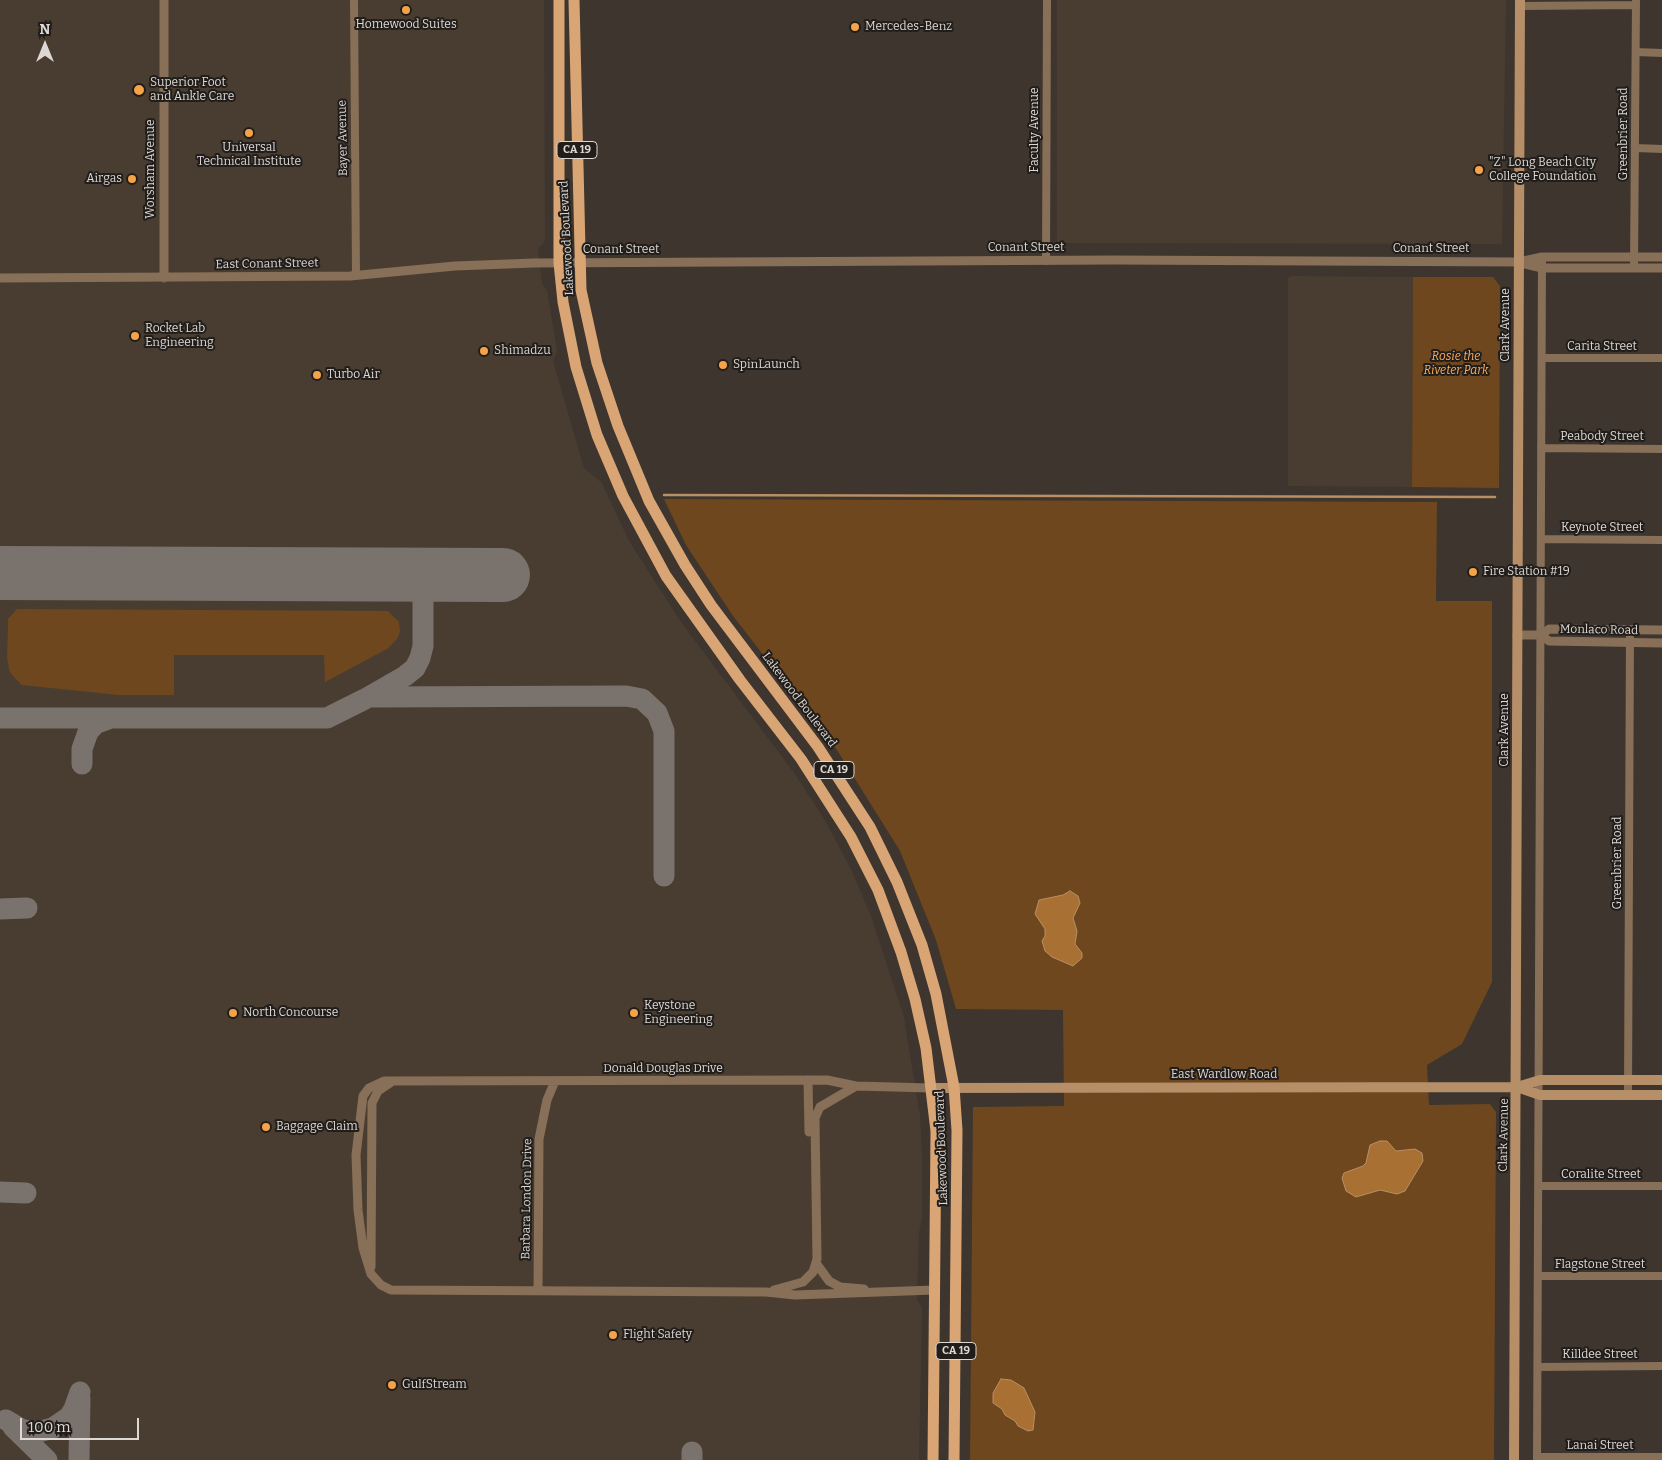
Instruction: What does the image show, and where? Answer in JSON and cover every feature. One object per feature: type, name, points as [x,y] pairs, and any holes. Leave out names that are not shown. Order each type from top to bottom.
[{"type":"main road","name":"Lakewood Boulevard","points":[[559,0],[559,263],[563,302],[576,367],[597,435],[623,496],[666,576],[740,680],[801,759],[851,837],[878,890],[902,952],[916,999],[931,1088],[937,1165],[933,1460]]},
{"type":"main road","name":"Lakewood Boulevard","points":[[574,0],[582,290],[597,363],[618,426],[643,488],[685,566],[711,605],[818,747],[870,827],[897,882],[922,945],[936,994],[954,1087],[958,1174],[954,1460]]},
{"type":"main road","name":"Clark Avenue","points":[[1514,1460],[1520,3]]},
{"type":"main road","points":[[623,496],[643,488]]},
{"type":"main road","name":"East Wardlow Road","points":[[931,1088],[1517,1087],[1540,1080],[1662,1080]]},
{"type":"main road","name":"East Wardlow Road","points":[[1517,1087],[1540,1095],[1662,1095]]},
{"type":"street","name":"Worsham Avenue","points":[[164,0],[164,278]]},
{"type":"street","name":"Bayer Avenue","points":[[354,0],[356,275]]},
{"type":"street","name":"Faculty Avenue","points":[[1046,261],[1047,0]]},
{"type":"street","points":[[1520,3],[1636,3]]},
{"type":"street","name":"Greenbrier Road","points":[[1634,268],[1636,3]]},
{"type":"street","points":[[1636,52],[1662,53]]},
{"type":"street","points":[[1636,148],[1662,149]]},
{"type":"street","name":"Conant Street","points":[[534,263],[1518,262],[1542,257],[1662,257]]},
{"type":"street","points":[[1537,1458],[1542,257]]},
{"type":"street","name":"Conant Street","points":[[1518,262],[1542,268],[1662,268]]},
{"type":"street","name":"East Conant Street","points":[[0,278],[356,275],[455,266],[534,263]]},
{"type":"street","name":"Carita Street","points":[[1542,358],[1662,358]]},
{"type":"street","name":"Peabody Street","points":[[1541,448],[1662,449]]},
{"type":"street","name":"Keynote Street","points":[[1541,539],[1662,540]]},
{"type":"street","name":"Monlaco Road","points":[[1662,630],[1549,629],[1541,635],[1548,641],[1662,643]]},
{"type":"street","name":"Greenbrier Road","points":[[1628,1095],[1630,630]]},
{"type":"street","points":[[1517,634],[1541,635]]},
{"type":"street","points":[[394,1080],[378,1091],[372,1103],[371,1274],[381,1285],[391,1290],[766,1292],[795,1295],[850,1295],[872,1291]]},
{"type":"street","name":"Donald Douglas Drive","points":[[371,1274],[363,1248],[358,1210],[356,1149],[360,1103],[369,1088],[377,1083],[394,1080],[827,1080],[856,1086],[931,1088]]},
{"type":"street","points":[[808,1080],[809,1132],[815,1149]]},
{"type":"street","name":"Barbara London Drive","points":[[538,1290],[539,1139],[547,1100],[555,1081]]},
{"type":"street","points":[[766,1292],[803,1282],[813,1272],[816,1263],[815,1118],[820,1107],[856,1086]]},
{"type":"street","name":"Coralite Street","points":[[1539,1186],[1662,1186]]},
{"type":"street","points":[[816,1263],[829,1282],[840,1287],[872,1291],[934,1290]]},
{"type":"street","name":"Flagstone Street","points":[[1538,1276],[1662,1276]]},
{"type":"street","name":"Killdee Street","points":[[1538,1367],[1662,1366]]},
{"type":"street","name":"Lanai Street","points":[[1537,1458],[1662,1457]]},
{"type":"shaded area","points":[[0,0],[544,0],[545,239],[538,248],[542,284],[547,290],[557,351],[553,361],[584,468],[602,483],[629,541],[681,622],[795,774],[826,822],[851,869],[871,916],[904,1017],[920,1116],[922,1157],[922,1219],[919,1233],[917,1300],[922,1307],[919,1460],[0,1460]]},
{"type":"shaded area","points":[[1057,0],[1506,0],[1502,244],[1060,243],[1057,241]]},
{"type":"shaded area","points":[[1291,276],[1413,277],[1412,487],[1288,486],[1288,278]]},
{"type":"shaded area","points":[[1070,891],[1078,896],[1080,903],[1073,918],[1077,931],[1075,944],[1082,953],[1082,958],[1073,966],[1052,957],[1045,951],[1042,941],[1045,936],[1045,929],[1035,914],[1039,900],[1063,895]]},
{"type":"shaded area","points":[[1380,1141],[1387,1141],[1396,1151],[1415,1149],[1422,1153],[1423,1161],[1405,1191],[1397,1194],[1380,1190],[1356,1197],[1346,1191],[1342,1178],[1344,1173],[1363,1166],[1366,1163],[1370,1145]]},
{"type":"shaded area","points":[[1001,1379],[1011,1380],[1024,1388],[1035,1412],[1033,1430],[1028,1431],[1018,1426],[1015,1421],[1005,1415],[1002,1409],[993,1403],[993,1393]]},
{"type":"green space","name":"Rosie the Riveter Park","points":[[1413,277],[1493,277],[1500,286],[1499,488],[1412,487]]},
{"type":"green space","points":[[664,499],[1437,502],[1436,601],[1492,601],[1492,982],[1462,1044],[1427,1065],[1429,1105],[1490,1104],[1496,1112],[1494,1460],[970,1460],[973,1107],[1064,1106],[1063,1010],[956,1009],[936,940],[900,851],[835,747],[733,616],[686,545]]},
{"type":"green space","points":[[17,609],[388,611],[399,622],[400,632],[397,639],[387,649],[325,682],[324,655],[174,655],[174,695],[118,695],[22,685],[9,670],[7,656],[8,619]]},
{"type":"waterway","points":[[664,495],[1495,497]]},
{"type":"taxiway","points":[[0,718],[327,718],[365,699],[405,676],[415,668],[423,646],[423,575]]},
{"type":"taxiway","points":[[372,697],[626,696],[642,699],[657,713],[664,731],[664,876]]},
{"type":"taxiway","points":[[82,764],[82,749],[88,732],[95,724],[111,718]]},
{"type":"taxiway","points":[[0,909],[27,908]]},
{"type":"taxiway","points":[[0,1192],[26,1193]]},
{"type":"taxiway","points":[[6,1420],[23,1430],[38,1432],[53,1428],[69,1417],[80,1392]]},
{"type":"taxiway","points":[[79,1460],[80,1398]]},
{"type":"taxiway","points":[[13,1427],[47,1460]]},
{"type":"taxiway","points":[[692,1452],[692,1460]]},
{"type":"runway","points":[[0,573],[503,575]]},
{"type":"place","name":"Homewood Suites","points":[[406,10]]},
{"type":"place","name":"Mercedes-Benz","points":[[855,27]]},
{"type":"place","name":"Superior Foot and Ankle Care","points":[[139,90]]},
{"type":"place","name":"Universal Technical Institute","points":[[249,133]]},
{"type":"place","name":"\"Z\" Long Beach City College Foundation","points":[[1479,170]]},
{"type":"place","name":"Airgas","points":[[132,179]]},
{"type":"place","name":"Rocket Lab Engineering","points":[[135,336]]},
{"type":"place","name":"Shimadzu","points":[[484,351]]},
{"type":"place","name":"SpinLaunch","points":[[723,365]]},
{"type":"place","name":"Turbo Air","points":[[317,375]]},
{"type":"place","name":"Fire Station #19","points":[[1473,572]]},
{"type":"place","name":"North Concourse","points":[[233,1013]]},
{"type":"place","name":"Keystone Engineering","points":[[634,1013]]},
{"type":"place","name":"Baggage Claim","points":[[266,1127]]},
{"type":"place","name":"Flight Safety","points":[[613,1335]]},
{"type":"place","name":"GulfStream","points":[[392,1385]]}]
